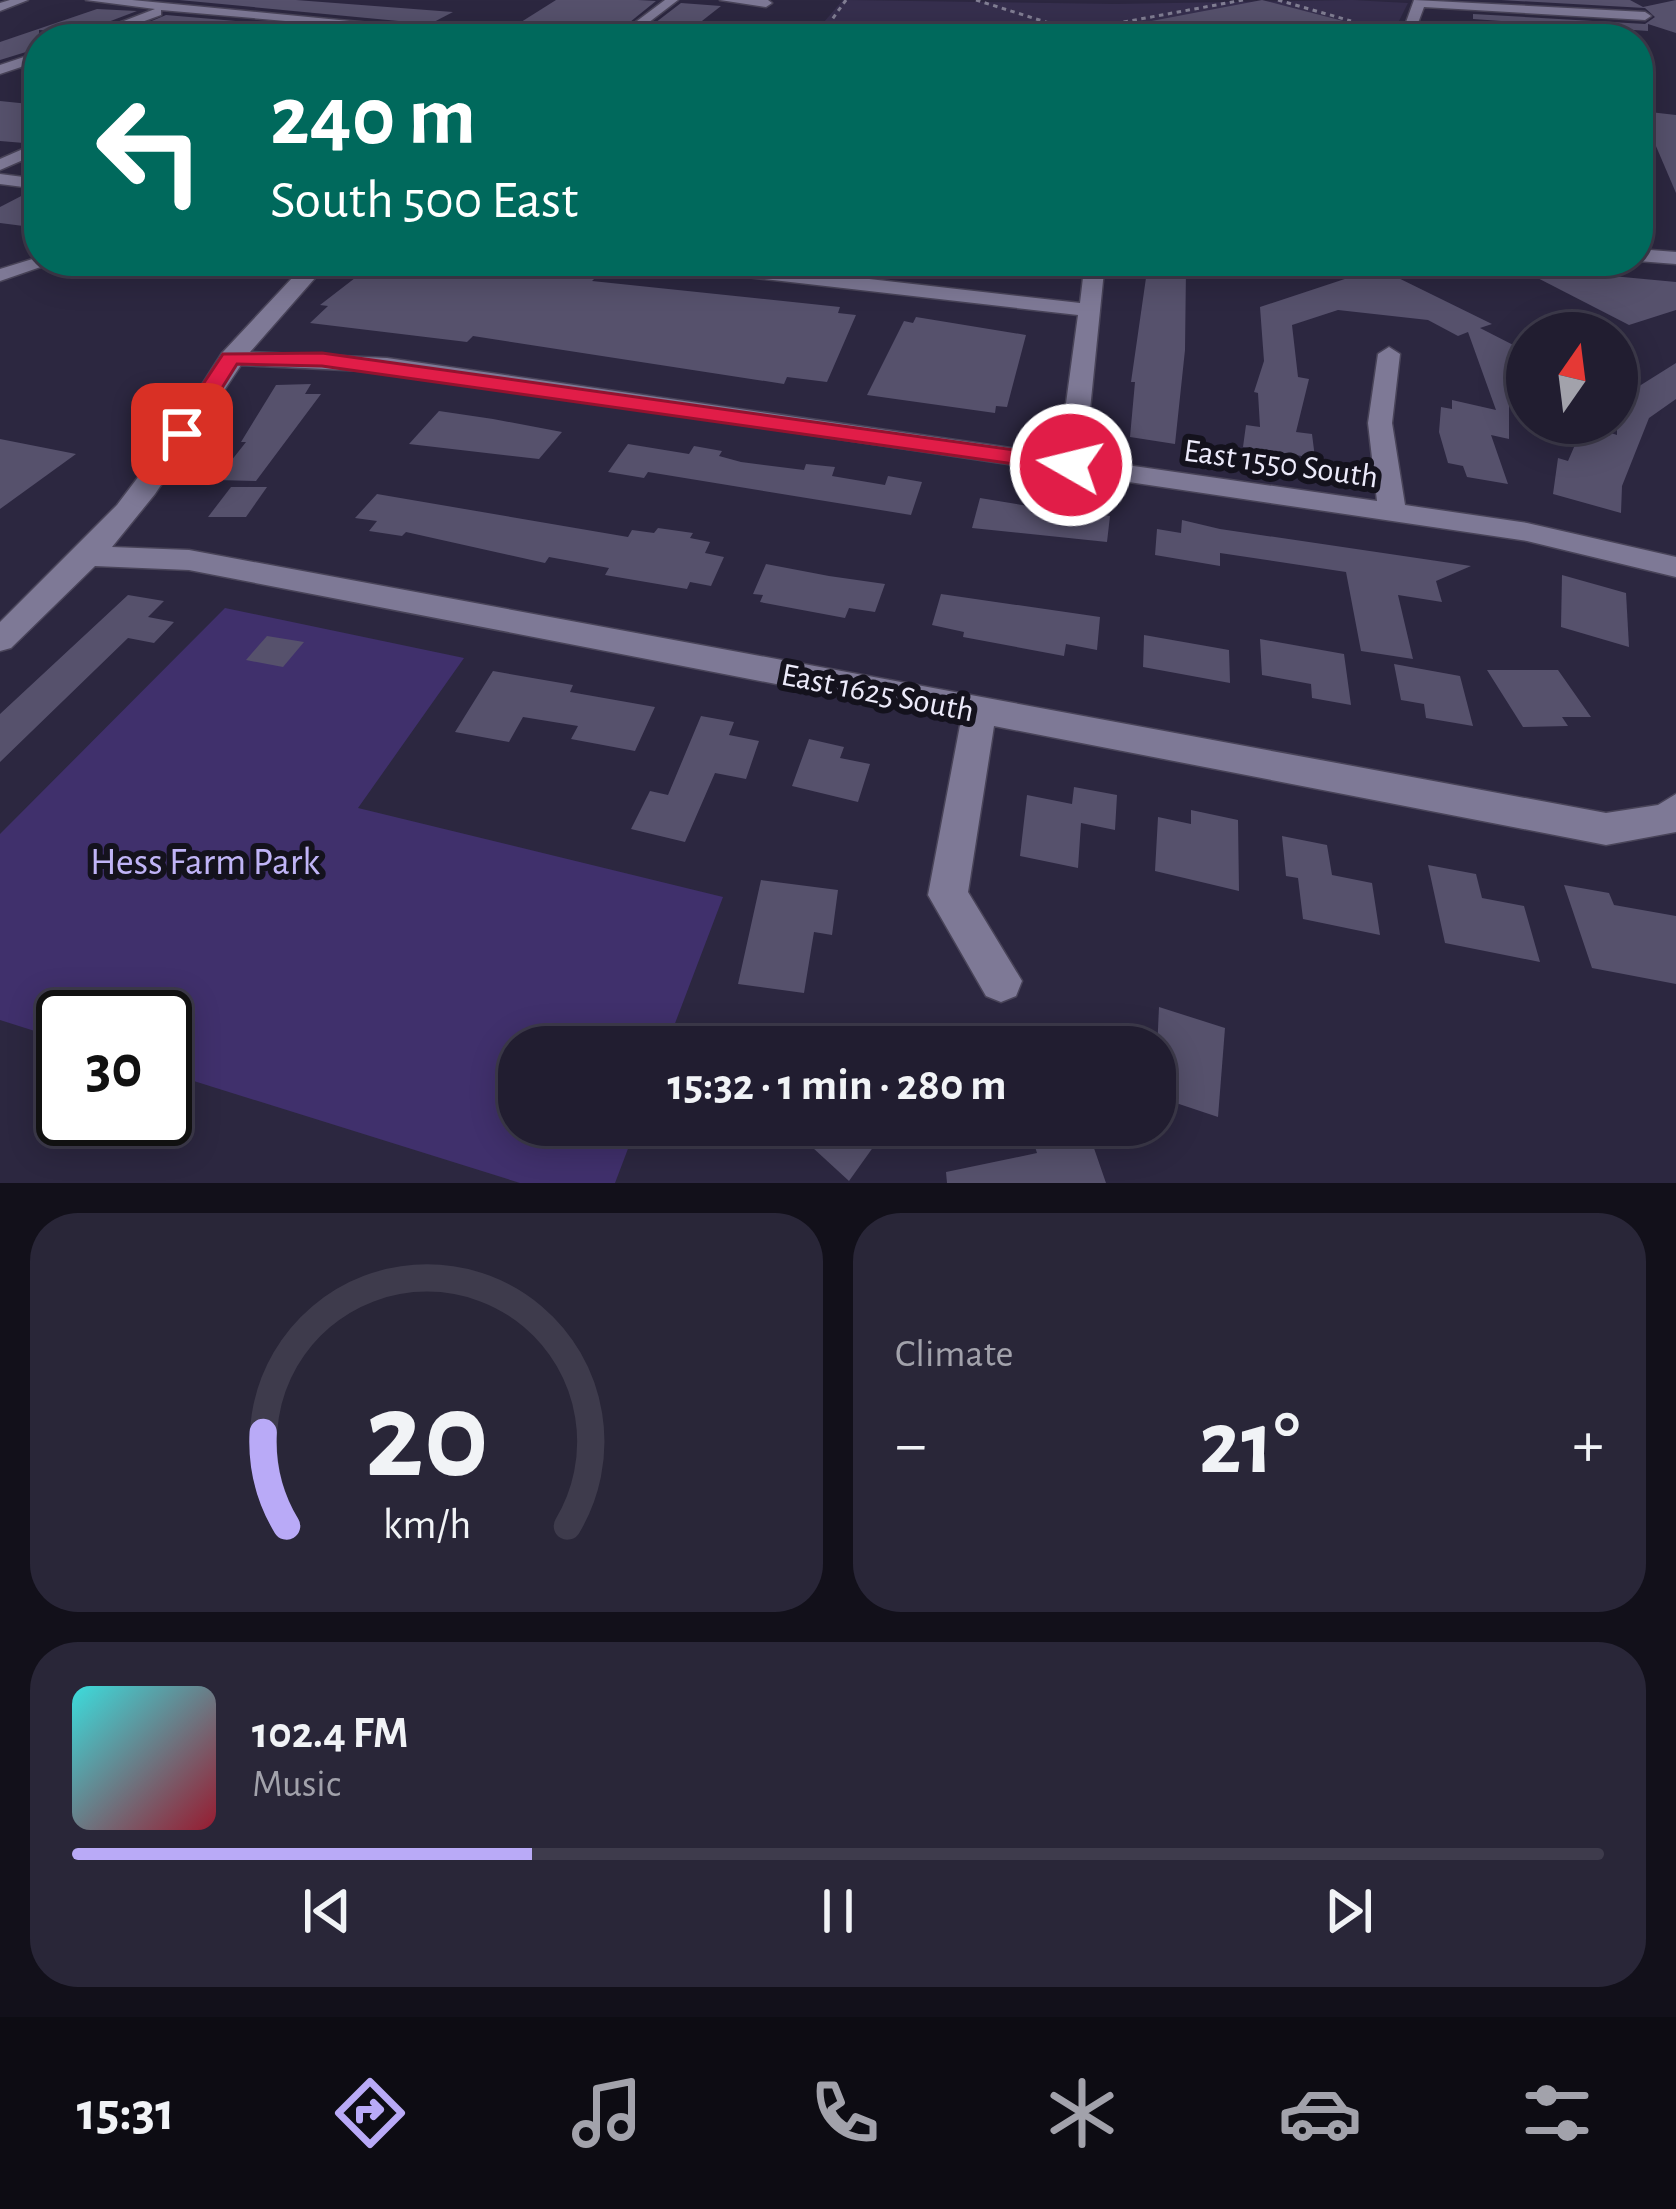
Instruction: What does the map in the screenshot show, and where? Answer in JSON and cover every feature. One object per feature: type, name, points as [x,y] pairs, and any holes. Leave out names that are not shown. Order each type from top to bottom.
[{"type":"street","points":[[0,7],[22,0]]},
{"type":"street","points":[[92,0],[329,24]]},
{"type":"street","points":[[123,24],[188,0]]},
{"type":"street","points":[[639,24],[672,0]]},
{"type":"street","points":[[726,0],[766,3]]},
{"type":"street","points":[[1421,2],[1646,16]]},
{"type":"street","points":[[0,640],[86,556],[162,466],[230,358],[306,276]]},
{"type":"street","points":[[792,276],[1090,310]]},
{"type":"street","points":[[1071,465],[1093,276]]},
{"type":"street","points":[[1389,353],[1380,423],[1392,512]]},
{"type":"street","name":"East 1550 South","points":[[230,358],[387,365],[1528,532],[1676,567]]},
{"type":"street","name":"East 1625 South","points":[[86,556],[189,560],[1606,829],[1672,815]]},
{"type":"street","points":[[980,710],[948,895],[1001,981]]},
{"type":"path","points":[[976,0],[1052,24]]},
{"type":"path","points":[[1113,24],[1243,0]]},
{"type":"path","points":[[1278,0],[1351,22]]},
{"type":"shaded area","points":[[843,0],[1408,3],[1398,24],[822,24]]},
{"type":"green space","name":"Hess Farm Park","points":[[225,608],[464,658],[358,808],[723,897],[674,1026],[498,1026],[498,1146],[629,1146],[615,1183],[520,1183],[192,1080],[192,990],[36,990],[36,1031],[0,1020],[0,834]]},
{"type":"building","points":[[179,0],[296,0],[453,12],[430,24]]},
{"type":"building","points":[[556,0],[656,1],[628,24],[518,24]]},
{"type":"building","points":[[1262,0],[1347,22],[1336,24],[1136,24]]},
{"type":"building","points":[[1501,0],[1630,0],[1643,7],[1676,0],[1676,33],[1645,24],[1655,17],[1645,8]]},
{"type":"building","points":[[681,3],[721,6],[698,24],[654,24]]},
{"type":"building","points":[[97,9],[137,11],[103,24],[53,24]]},
{"type":"building","points":[[1473,14],[1645,24],[1546,24],[1473,19]]},
{"type":"building","points":[[166,15],[270,24],[145,24]]},
{"type":"building","points":[[24,34],[24,53],[0,60],[0,42]]},
{"type":"building","points":[[0,101],[24,103],[24,143],[0,141]]},
{"type":"building","points":[[1653,112],[1676,115],[1676,193],[1653,139]]},
{"type":"building","points":[[24,195],[24,226],[0,223],[0,207]]},
{"type":"building","points":[[358,276],[581,276],[595,278],[592,281],[840,307],[838,313],[856,315],[827,382],[787,377],[784,384],[473,336],[467,342],[310,323],[328,306],[320,305]]},
{"type":"building","points":[[1146,276],[1186,276],[1185,350],[1175,444],[1130,437],[1135,382],[1131,382]]},
{"type":"building","points":[[1354,276],[1394,276],[1492,324],[1480,328],[1506,341],[1506,438],[1491,435],[1508,484],[1467,477],[1463,466],[1448,463],[1439,432],[1441,407],[1452,409],[1452,400],[1496,410],[1468,332],[1458,336],[1428,320],[1338,310],[1292,325],[1298,377],[1309,379],[1296,432],[1312,434],[1315,458],[1243,447],[1246,425],[1260,427],[1258,393],[1254,392],[1264,361],[1260,307]]},
{"type":"building","points":[[1534,276],[1676,282],[1676,310],[1638,322],[1638,312],[1604,312]]},
{"type":"building","points":[[916,317],[1026,335],[1007,407],[996,406],[995,413],[867,395],[904,321],[913,323]]},
{"type":"building","points":[[1676,363],[1676,399],[1649,418],[1622,486],[1621,513],[1553,494],[1558,458],[1568,461],[1575,444],[1638,444],[1638,387]]},
{"type":"building","points":[[311,384],[305,394],[321,394],[256,481],[216,480],[246,442],[241,442],[276,385]]},
{"type":"building","points":[[439,411],[562,432],[539,459],[409,444]]},
{"type":"building","points":[[0,439],[76,454],[0,509]]},
{"type":"building","points":[[628,444],[689,454],[694,446],[722,451],[719,456],[741,462],[804,470],[806,464],[835,467],[832,476],[885,485],[888,476],[922,482],[911,515],[648,472],[644,478],[608,472]]},
{"type":"building","points":[[231,487],[267,487],[246,517],[208,517]]},
{"type":"building","points":[[377,494],[628,537],[632,530],[654,533],[658,528],[693,533],[690,538],[710,542],[705,553],[724,557],[711,586],[690,582],[687,589],[605,575],[609,568],[549,557],[545,563],[406,532],[402,536],[369,531],[377,521],[355,518]]},
{"type":"building","points":[[980,498],[1052,510],[1053,503],[1085,507],[1085,512],[1110,516],[1107,542],[972,528]]},
{"type":"building","points":[[1182,520],[1471,566],[1436,581],[1442,602],[1398,595],[1413,659],[1361,651],[1346,572],[1220,553],[1220,566],[1155,555],[1157,529],[1181,533]]},
{"type":"building","points":[[766,564],[885,584],[875,612],[849,608],[845,618],[760,602],[763,595],[753,594]]},
{"type":"building","points":[[1562,575],[1626,593],[1629,647],[1561,627]]},
{"type":"building","points":[[941,594],[1100,617],[1097,650],[1066,644],[1064,656],[963,637],[964,632],[932,625]]},
{"type":"building","points":[[128,595],[164,601],[148,617],[174,622],[154,643],[128,638],[0,762],[0,714]]},
{"type":"building","points":[[1144,635],[1229,650],[1230,683],[1143,667]]},
{"type":"building","points":[[267,636],[304,642],[283,667],[246,660]]},
{"type":"building","points":[[1260,639],[1344,654],[1351,705],[1312,698],[1311,684],[1262,675]]},
{"type":"building","points":[[1394,664],[1460,676],[1473,726],[1426,718],[1424,704],[1401,700]]},
{"type":"building","points":[[1487,670],[1558,670],[1591,717],[1562,717],[1568,726],[1523,727]]},
{"type":"building","points":[[493,671],[573,685],[570,692],[655,707],[635,751],[571,739],[578,726],[523,717],[509,742],[455,732]]},
{"type":"building","points":[[701,716],[734,722],[729,735],[759,741],[746,779],[715,773],[685,842],[631,829],[650,791],[668,795]]},
{"type":"building","points":[[809,739],[844,747],[840,758],[870,764],[858,802],[792,786]]},
{"type":"building","points":[[1074,787],[1117,795],[1115,830],[1081,823],[1078,868],[1020,856],[1027,795],[1072,804]]},
{"type":"building","points":[[1191,810],[1238,820],[1239,891],[1155,871],[1158,817],[1191,824]]},
{"type":"building","points":[[1282,836],[1327,845],[1332,875],[1372,883],[1380,935],[1303,919],[1298,878],[1286,876]]},
{"type":"building","points":[[1428,865],[1476,874],[1482,898],[1524,906],[1540,962],[1445,943]]},
{"type":"building","points":[[761,880],[838,890],[832,935],[814,932],[804,993],[738,984]]},
{"type":"building","points":[[1564,885],[1609,893],[1614,905],[1676,916],[1676,984],[1592,968]]},
{"type":"building","points":[[1159,1007],[1225,1028],[1218,1117],[1176,1103],[1176,1026],[1158,1026]]},
{"type":"building","points":[[811,1146],[874,1146],[849,1181]]},
{"type":"building","points":[[1035,1146],[1093,1146],[1106,1183],[947,1183],[946,1172],[1037,1153]]},
{"type":"route","points":[[182,434],[230,358],[322,359],[1071,465]]}]
